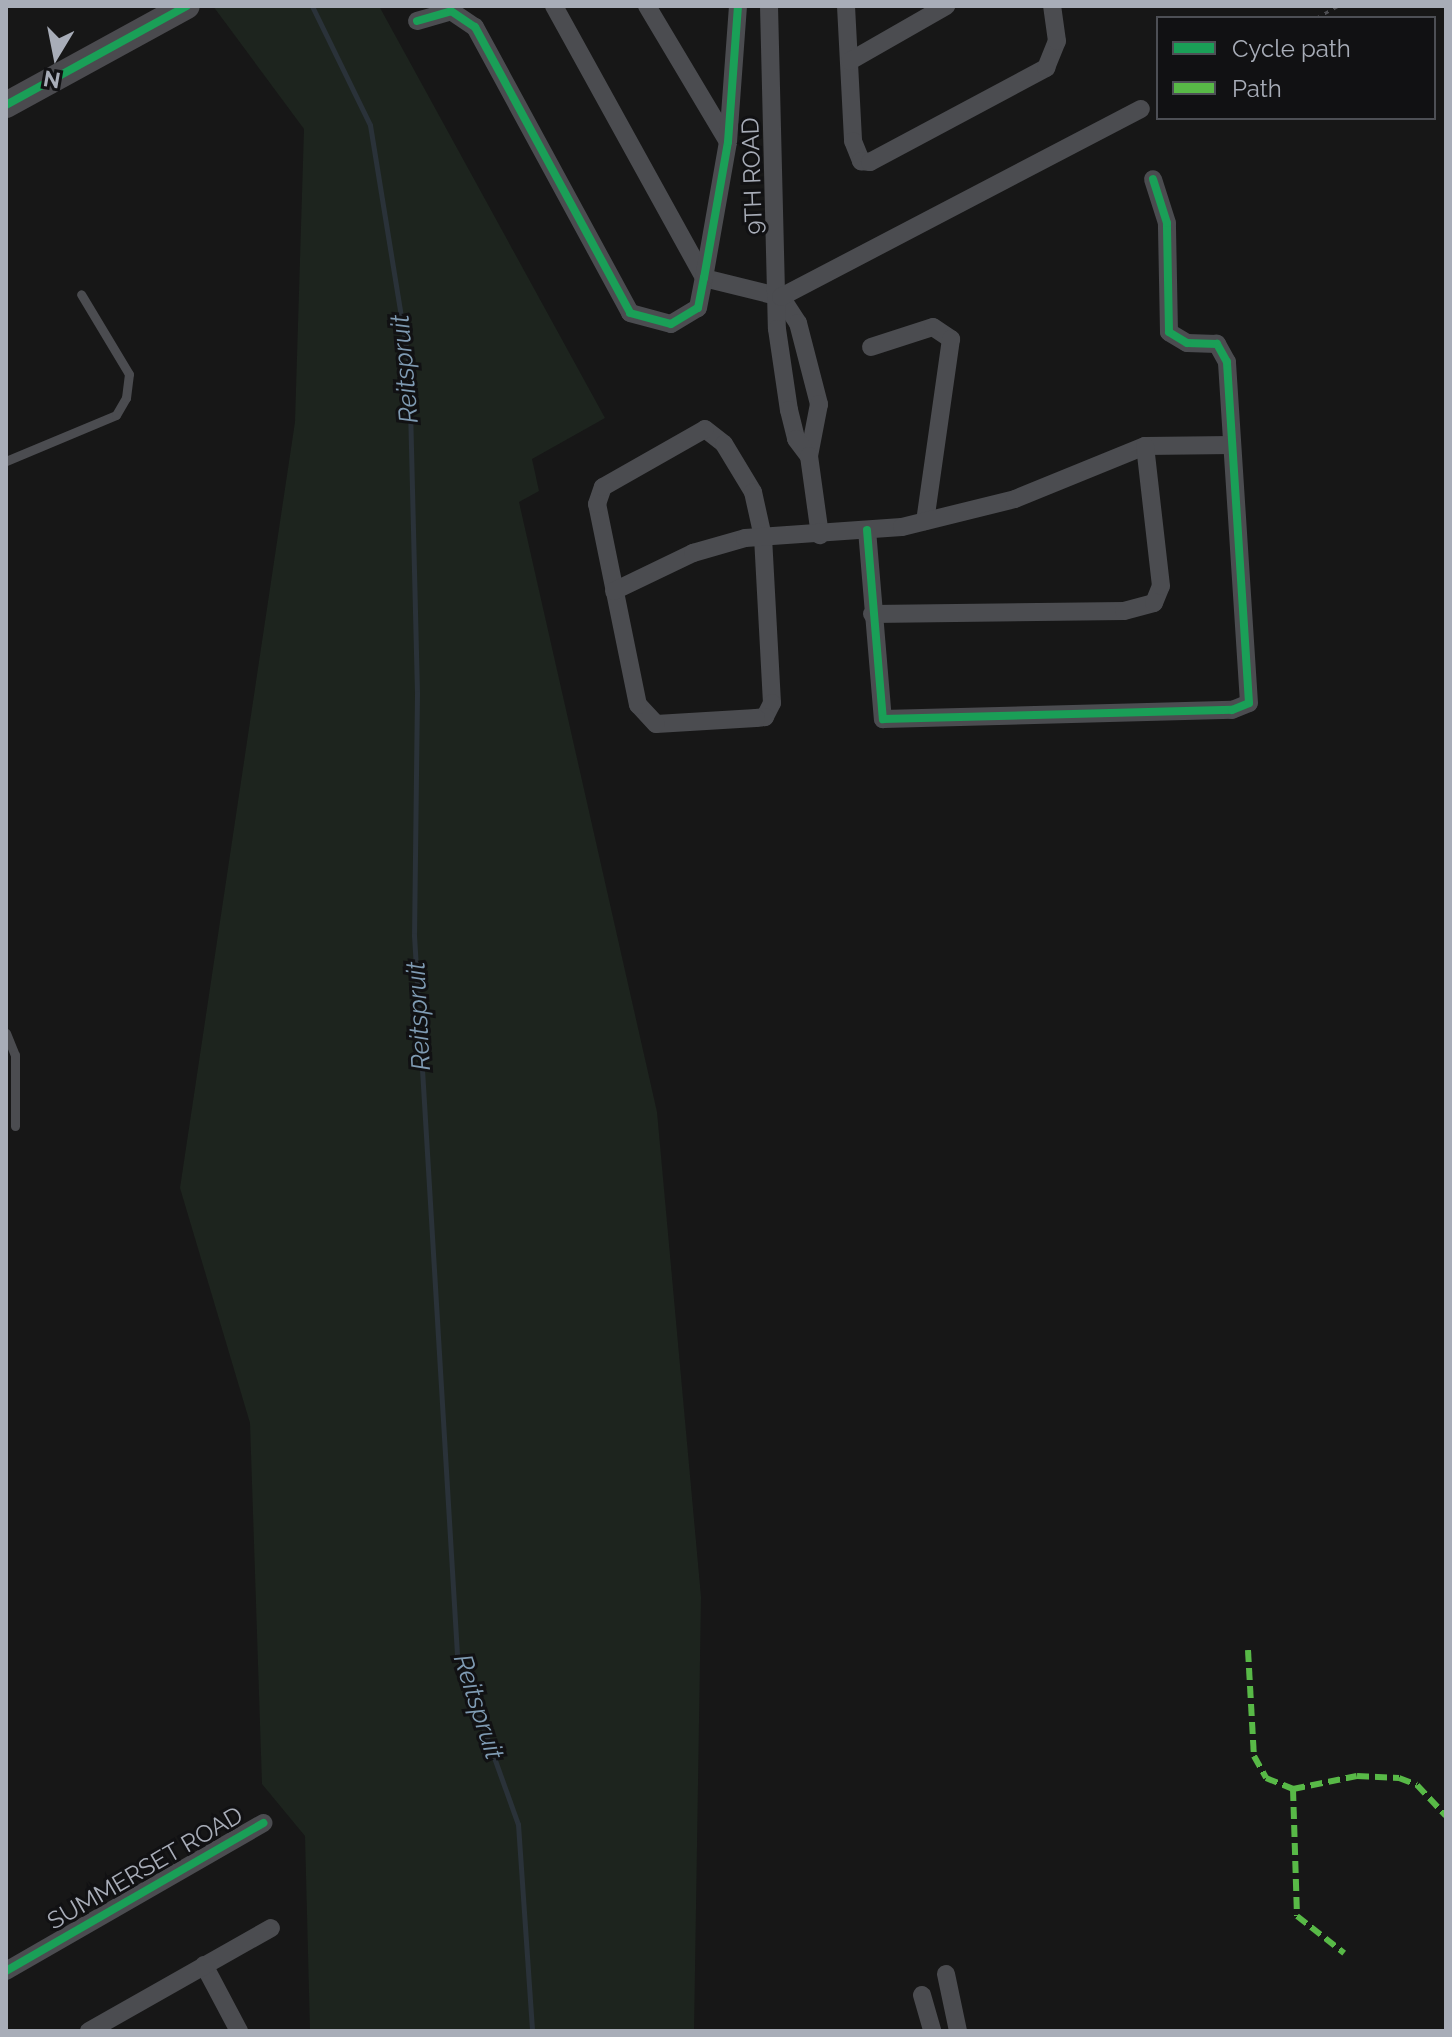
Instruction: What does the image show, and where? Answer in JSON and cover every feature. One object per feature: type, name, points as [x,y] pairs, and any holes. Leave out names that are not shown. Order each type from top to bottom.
[{"type":"street","points":[[9,96],[187,6]]},
{"type":"street","points":[[554,6],[704,278],[781,297],[1141,109]]},
{"type":"street","points":[[647,6],[728,142]]},
{"type":"street","points":[[417,21],[451,11],[475,27],[630,313],[655,323],[685,318],[698,308],[728,142],[738,6]]},
{"type":"street","name":"9TH ROAD","points":[[769,6],[781,297],[777,329],[796,439],[809,456]]},
{"type":"street","points":[[846,6],[853,141],[861,161],[870,162],[1046,68],[1057,41],[1052,6]]},
{"type":"street","points":[[850,61],[946,6]]},
{"type":"street","points":[[867,530],[883,719],[1244,707],[1252,688],[1223,350],[1211,342],[1187,343],[1169,332],[1167,223],[1153,179]]},
{"type":"street","points":[[781,297],[798,323],[819,404],[809,456],[820,535]]},
{"type":"street","points":[[871,347],[933,327],[951,339],[925,521]]},
{"type":"street","points":[[697,432],[714,432],[753,492],[763,537],[772,692],[765,717],[648,720],[638,705],[614,591],[598,497],[603,487],[697,432]]},
{"type":"street","points":[[614,591],[693,553],[763,537],[820,535],[925,521],[1015,499],[1145,446],[1232,445]]},
{"type":"street","points":[[872,614],[1124,611],[1154,603],[1161,586],[1145,446]]},
{"type":"street","name":"SUMMERSET ROAD","points":[[6,1971],[263,1823]]},
{"type":"street","points":[[89,2031],[271,1928]]},
{"type":"street","points":[[204,1965],[239,2031]]},
{"type":"street","points":[[946,1974],[958,2031]]},
{"type":"street","points":[[922,1995],[932,2031]]},
{"type":"lane","points":[[6,461],[116,415],[126,398],[129,374],[81,294]]},
{"type":"lane","points":[[6,1033],[15,1055],[15,1126]]},
{"type":"path","points":[[1320,16],[1338,6]]},
{"type":"shaded area","name":"Reitspruit","points":[[213,6],[379,6],[605,418],[532,459],[539,491],[519,502],[657,1112],[701,1597],[694,2031],[310,2031],[305,1836],[262,1784],[250,1423],[180,1188],[295,422],[304,129]]},
{"type":"waterway","name":"Reitspruit","points":[[312,6],[370,125],[409,366],[417,693],[414,935],[457,1654],[518,1824],[532,2031]]},
{"type":"marked path","points":[[1248,1650],[1254,1756],[1266,1778],[1293,1789],[1357,1776],[1399,1778],[1417,1785],[1446,1816]]},
{"type":"marked path","points":[[1293,1789],[1297,1916],[1344,1953]]},
{"type":"cycle path","points":[[6,105],[187,6]]},
{"type":"cycle path","points":[[417,21],[451,11],[475,27],[630,313],[671,324],[698,308],[728,142],[738,6]]},
{"type":"cycle path","points":[[867,530],[883,719],[1232,710],[1249,703],[1227,362],[1217,344],[1187,343],[1169,332],[1167,223],[1153,179]]},
{"type":"cycle path","points":[[6,1971],[263,1823]]}]
